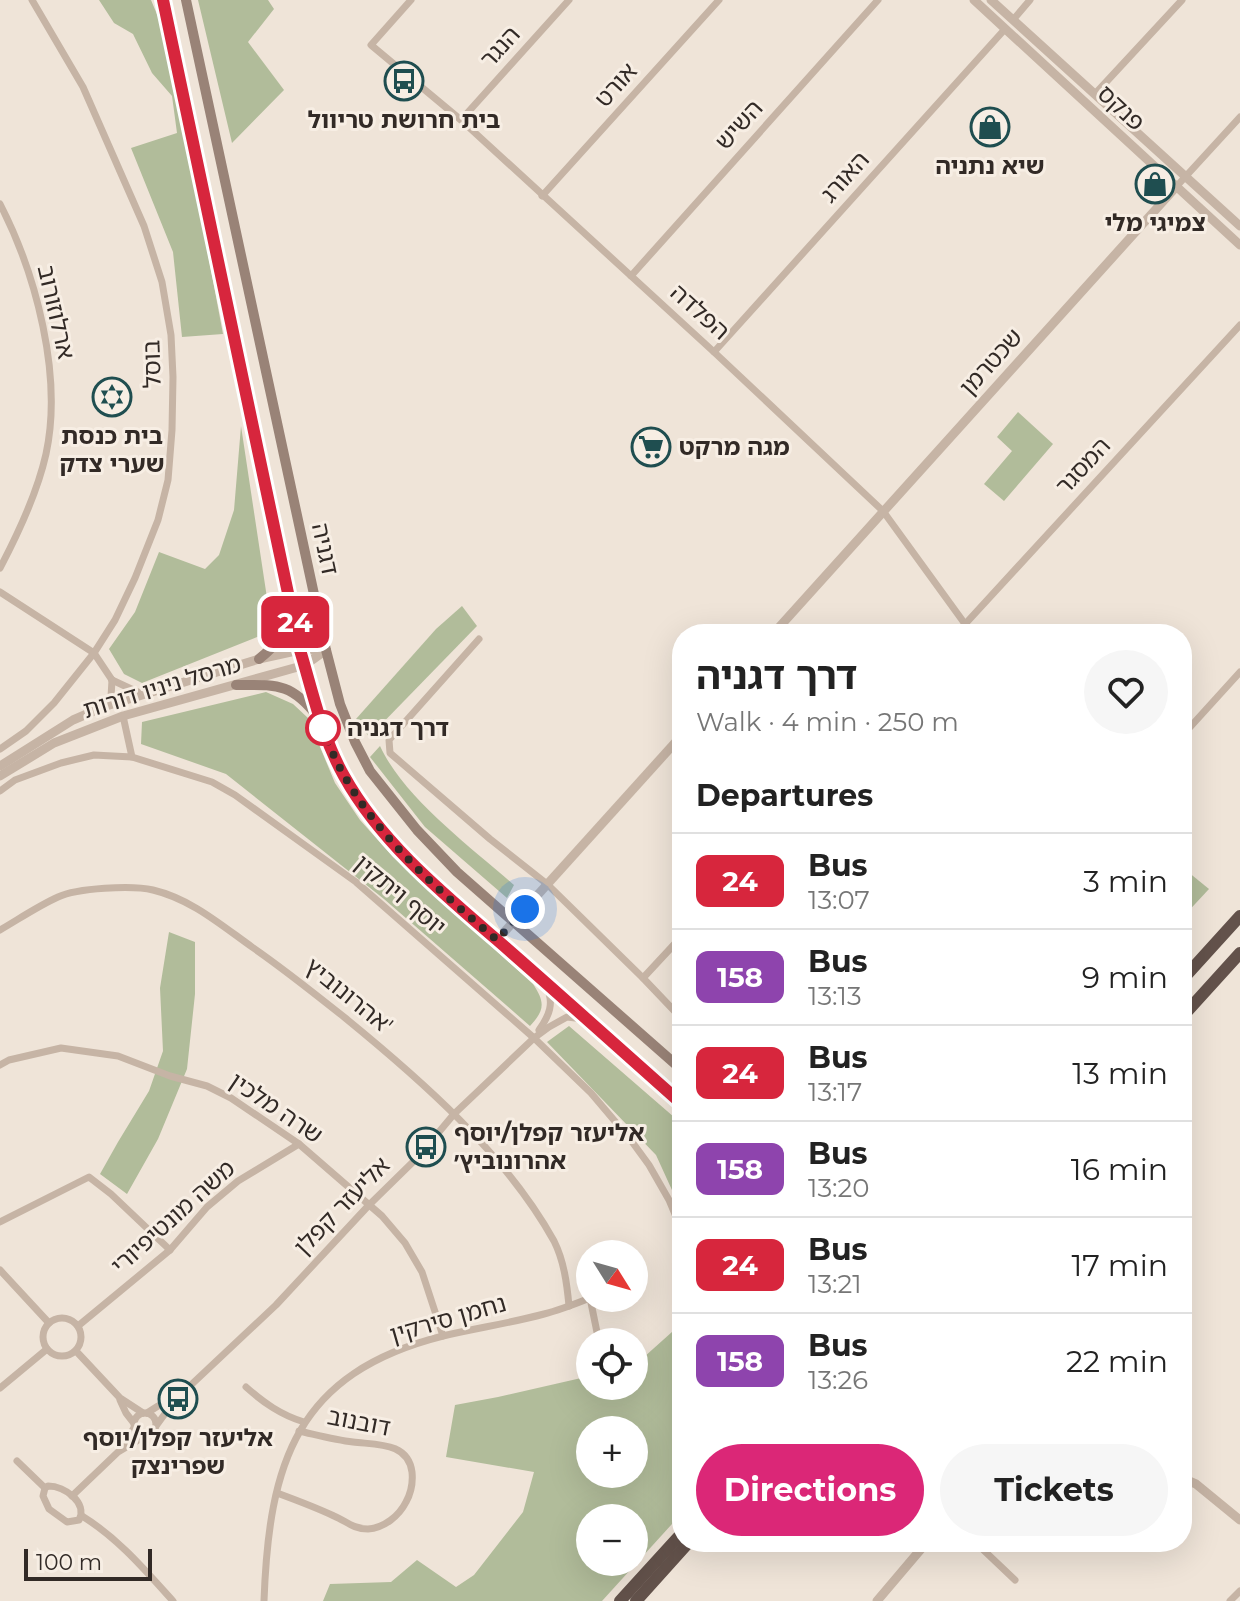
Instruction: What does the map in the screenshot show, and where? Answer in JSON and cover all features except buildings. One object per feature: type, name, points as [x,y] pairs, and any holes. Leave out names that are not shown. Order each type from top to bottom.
[{"type":"highway","points":[[1192,969],[1240,916]]},
{"type":"highway","points":[[1192,1006],[1240,953]]},
{"type":"highway","points":[[620,1601],[672,1544]]},
{"type":"highway","points":[[636,1601],[680,1552]]},
{"type":"main road","name":"דגניה","points":[[163,0],[300,650],[331,749],[367,813],[419,869],[450,900],[672,1095]]},
{"type":"main road","name":"דגניה","points":[[186,0],[326,650],[340,704],[355,742],[370,771],[417,830],[457,872],[672,1061]]},
{"type":"main road","points":[[259,659],[281,637],[291,603]]},
{"type":"main road","points":[[236,685],[285,687],[305,701],[320,720]]},
{"type":"street","name":"בוסל","points":[[0,749],[26,731],[45,712],[94,653],[115,620],[158,520],[168,480],[172,430],[171,335],[162,282],[144,226],[83,87],[32,0]]},
{"type":"street","name":"הפלדה","points":[[411,0],[371,45],[461,120],[883,511],[965,624]]},
{"type":"street","name":"הנגר","points":[[461,120],[569,0]]},
{"type":"street","name":"אורט","points":[[542,196],[719,0]]},
{"type":"street","name":"השיש","points":[[631,276],[878,0]]},
{"type":"street","name":"פנקס","points":[[974,0],[1240,245]]},
{"type":"street","points":[[991,0],[1240,226]]},
{"type":"street","points":[[1013,20],[1030,0]]},
{"type":"street","points":[[1095,94],[1182,0]]},
{"type":"street","name":"האורג","points":[[714,352],[1005,29]]},
{"type":"street","name":"שכטרמן","points":[[782,624],[1240,117]]},
{"type":"street","name":"ארלוזורוב","points":[[0,204],[12,227],[46,339],[51,383],[51,425],[35,491],[0,568]]},
{"type":"street","name":"המסגר","points":[[965,624],[1240,325]]},
{"type":"street","points":[[0,592],[94,653],[112,680],[142,694]]},
{"type":"street","points":[[479,639],[389,740],[390,753],[547,884],[672,1008]]},
{"type":"street","name":"מרסל ניניו דורות","points":[[0,766],[73,720],[103,707],[259,659],[300,650],[326,650]]},
{"type":"street","name":"מרסל ניניו דורות","points":[[0,776],[54,743],[123,716],[305,665],[326,650]]},
{"type":"street","points":[[1192,725],[1240,672]]},
{"type":"street","points":[[103,707],[111,697],[112,680]]},
{"type":"street","points":[[123,716],[132,757]]},
{"type":"street","points":[[497,940],[672,746]]},
{"type":"street","name":"יוסף ויתקין","points":[[0,791],[15,780],[94,755],[132,757],[212,782],[246,802],[356,882],[534,1038],[591,1093],[630,1139],[672,1210]]},
{"type":"street","name":"אהרונוביץ'","points":[[0,930],[61,895],[114,886],[152,889],[190,903],[279,966],[421,1082],[454,1114],[507,1173],[555,1244],[566,1279],[569,1306]]},
{"type":"street","points":[[643,978],[672,947]]},
{"type":"street","name":"אליעזר קפלן","points":[[534,1038],[551,1008],[549,992],[543,981]]},
{"type":"street","name":"אליעזר קפלן","points":[[156,1426],[175,1400],[276,1305],[418,1157],[454,1114],[534,1038],[567,1017],[590,1022]]},
{"type":"street","name":"שרה מלכין","points":[[0,1065],[9,1060],[61,1048],[118,1056],[207,1086],[231,1098],[299,1144],[382,1216],[405,1243],[422,1272],[443,1336]]},
{"type":"street","name":"משה מונטיפיורי","points":[[78,1326],[170,1250],[207,1207],[238,1181],[299,1144]]},
{"type":"street","points":[[0,1222],[89,1177],[170,1250]]},
{"type":"street","points":[[0,1270],[49,1323]]},
{"type":"street","points":[[569,1306],[590,1298],[596,1328]]},
{"type":"street","name":"נחמן סירקין","points":[[264,1601],[266,1552],[282,1470],[304,1422],[323,1399],[361,1369],[410,1346],[569,1306]]},
{"type":"street","points":[[55,1319],[67,1319],[78,1326],[81,1339],[76,1351],[58,1356],[47,1349],[42,1338],[49,1323],[55,1319]]},
{"type":"street","points":[[0,1388],[47,1349]]},
{"type":"street","points":[[72,1496],[118,1452],[152,1433],[156,1426],[155,1419],[120,1398],[76,1351]]},
{"type":"street","points":[[246,1387],[266,1405],[304,1422]]},
{"type":"street","points":[[120,1398],[138,1434],[145,1436]]},
{"type":"street","name":"אליעזר קפלן","points":[[145,1413],[175,1400]]},
{"type":"street","points":[[118,1452],[137,1416],[145,1413]]},
{"type":"street","name":"דובנוב","points":[[277,1493],[339,1518],[351,1526],[368,1529],[384,1525],[398,1514],[408,1499],[413,1479],[411,1464],[396,1448],[299,1431]]},
{"type":"street","points":[[17,1461],[45,1488]]},
{"type":"street","points":[[1192,1482],[1240,1520]]},
{"type":"street","points":[[56,1486],[72,1496],[82,1510],[79,1520],[74,1523],[59,1518],[45,1504],[45,1488],[56,1486]]},
{"type":"street","points":[[82,1516],[133,1556],[173,1601]]},
{"type":"street","points":[[881,1599],[919,1552]]},
{"type":"street","points":[[986,1552],[1015,1580]]},
{"type":"street","points":[[1230,1601],[1240,1591]]},
{"type":"green space","points":[[99,0],[151,0],[164,31],[223,334],[182,337],[173,252],[131,148],[177,133],[172,96],[152,73],[133,34],[114,23]]},
{"type":"green space","points":[[198,0],[268,0],[274,9],[248,42],[284,90],[232,143]]},
{"type":"green space","points":[[1018,412],[1053,444],[1004,501],[984,484],[1012,451],[997,437]]},
{"type":"green space","points":[[241,426],[272,631],[142,683],[124,674],[109,649],[135,612],[159,552],[205,569],[219,555],[234,510]]},
{"type":"green space","points":[[462,606],[477,626],[369,737],[356,719],[436,629]]},
{"type":"green space","points":[[266,692],[293,704],[308,718],[335,783],[360,820],[393,857],[533,984],[542,1006],[530,1026],[384,899],[226,774],[141,744],[142,722]]},
{"type":"green space","points":[[380,746],[405,784],[422,803],[514,885],[507,898],[425,827],[370,757]]},
{"type":"green space","points":[[1192,875],[1209,889],[1192,907]]},
{"type":"green space","points":[[169,932],[195,942],[195,994],[187,1069],[158,1139],[127,1194],[100,1174],[149,1091],[163,1051],[160,988]]},
{"type":"green space","points":[[569,1026],[672,1115],[672,1190],[656,1155],[547,1042]]},
{"type":"green space","points":[[672,1332],[672,1524],[648,1550],[648,1504],[576,1504],[576,1576],[625,1576],[602,1601],[323,1601],[330,1584],[391,1582],[417,1560],[456,1587],[474,1575],[523,1512],[534,1472],[446,1457],[455,1405],[576,1379],[576,1400],[648,1400],[648,1353]]},
{"type":"bus line","name":"24","points":[[163,0],[300,650],[331,749],[367,813],[398,849],[450,900],[672,1095]]},
{"type":"place","name":"בית חרושת טריוול","points":[[404,81]]},
{"type":"place","name":"שיא נתניה","points":[[990,127]]},
{"type":"place","name":"צמיגי מלי","points":[[1155,184]]},
{"type":"place","name":"בית כנסת שערי צדק","points":[[112,397]]},
{"type":"place","name":"מגה מרקט","points":[[651,447]]},
{"type":"place","name":"דרך דגניה","points":[[323,728]]},
{"type":"place","name":"אליעזר קפלן/יוסף אהרונוביץ׳","points":[[426,1147]]},
{"type":"place","name":"אליעזר קפלן/יוסף שפרינצק","points":[[178,1399]]},
{"type":"route","points":[[323,728],[344,776],[367,813],[398,849],[450,900],[497,940],[525,909]]}]
